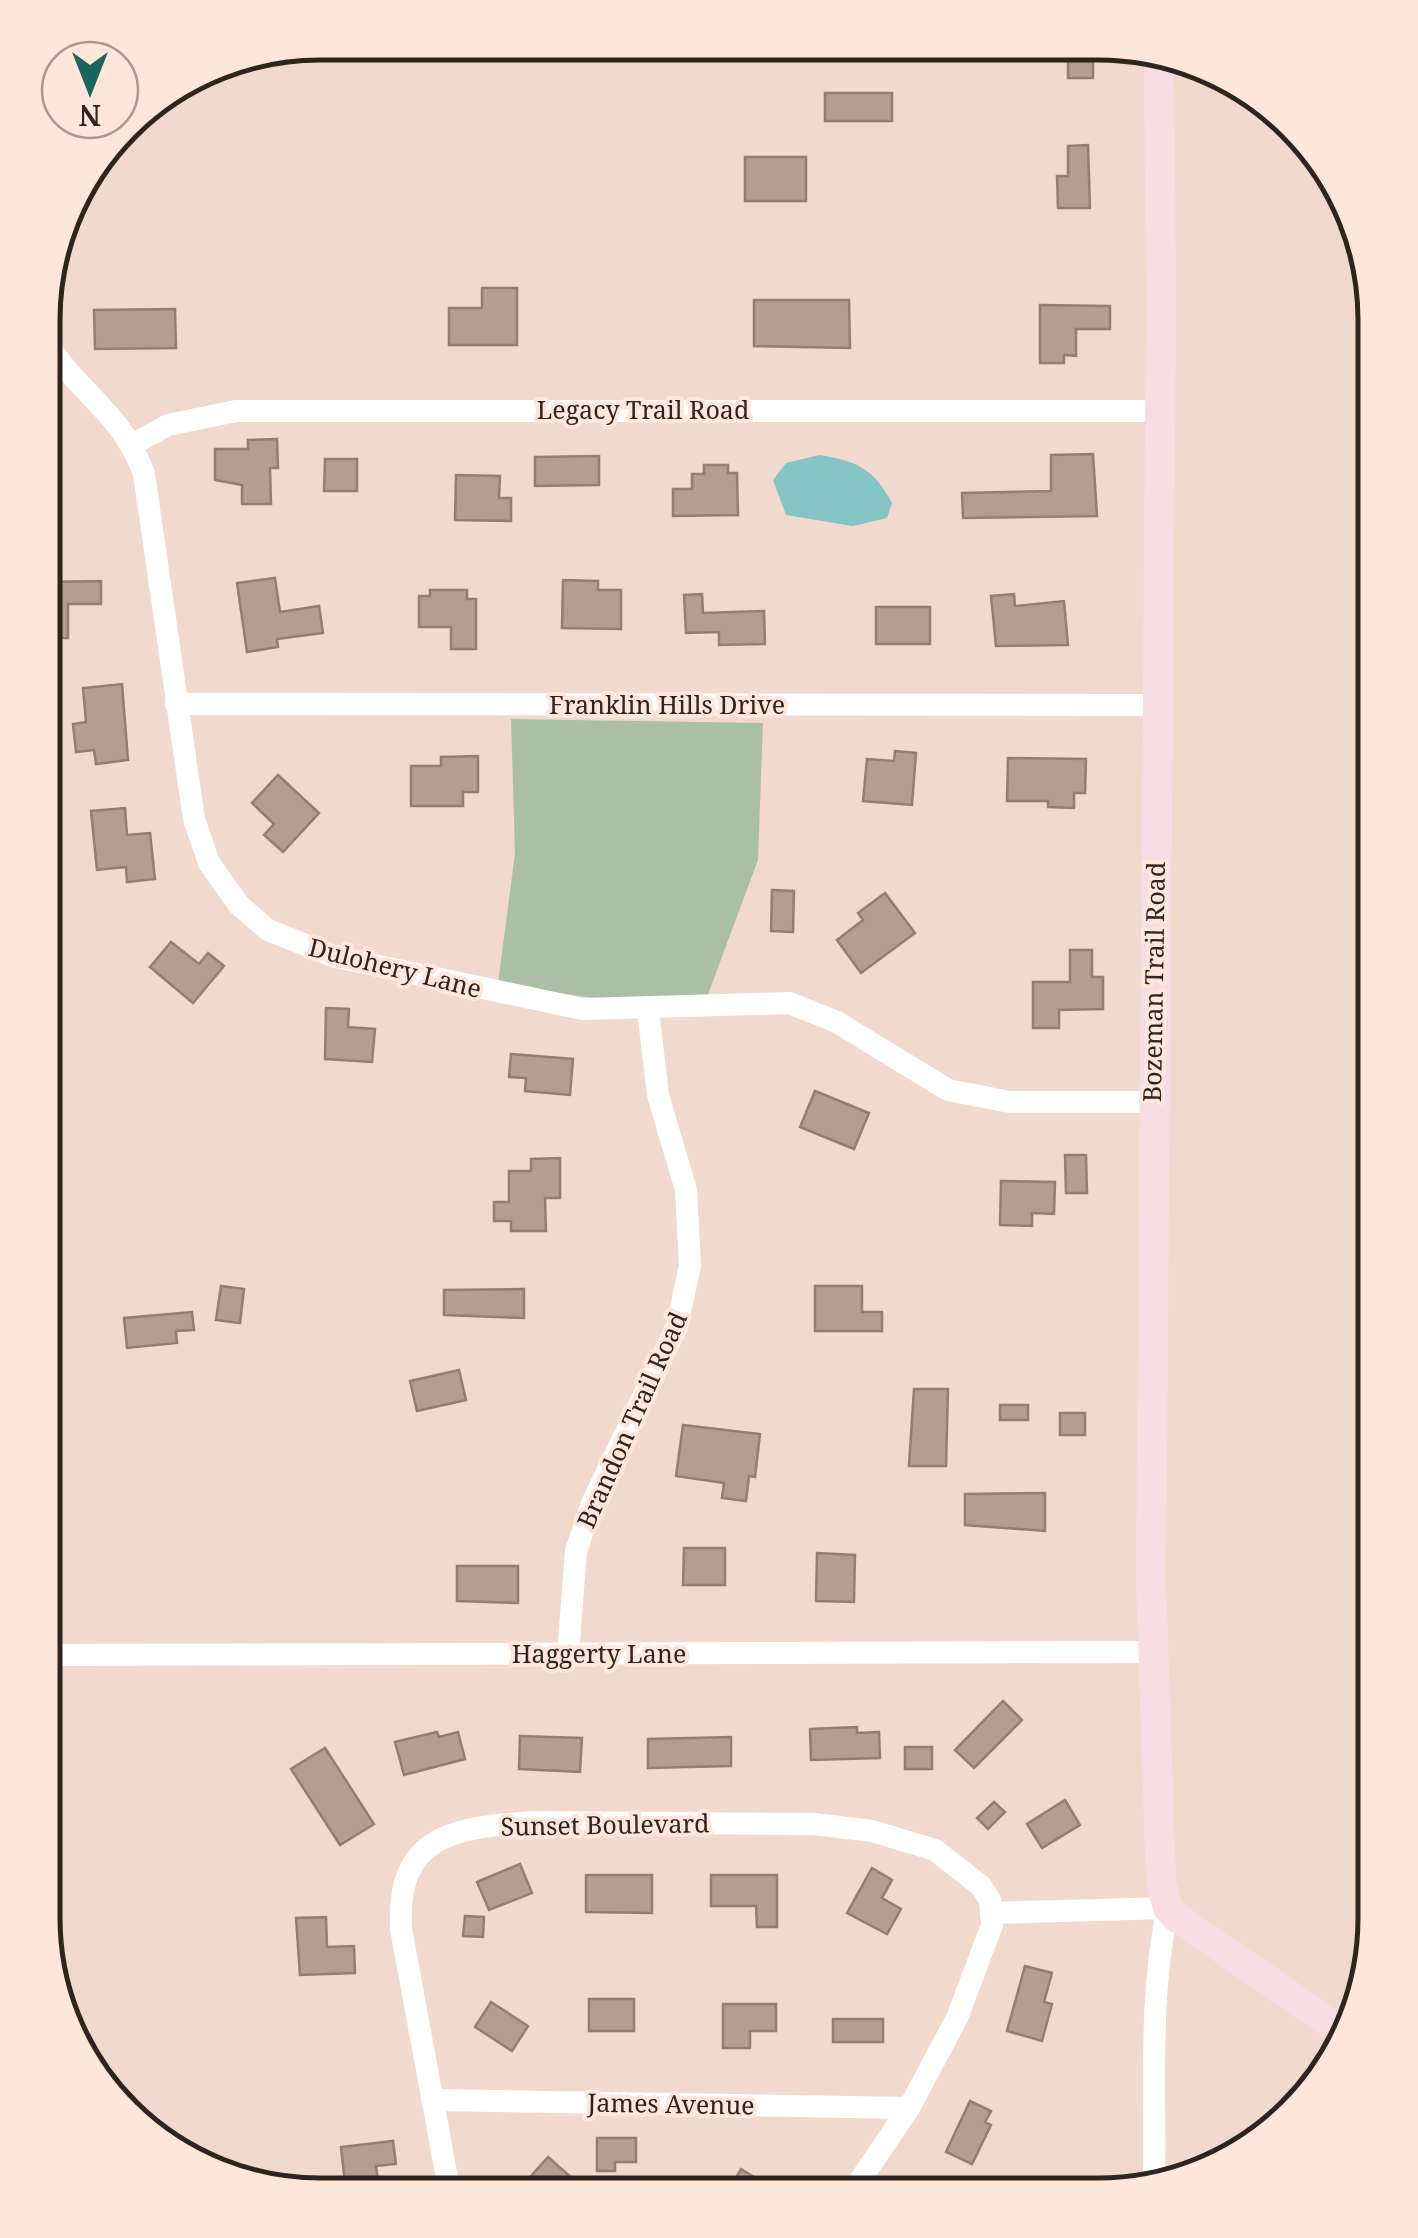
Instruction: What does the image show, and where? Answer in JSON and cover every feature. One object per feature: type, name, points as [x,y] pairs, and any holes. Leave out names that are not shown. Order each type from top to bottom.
[{"type":"street","name":"Bozeman Trail Road","points":[[1158,67],[1152,1102],[1154,1652],[1161,1883],[1168,1908]]},
{"type":"street","name":"Dulohery Lane","points":[[60,366],[110,413],[134,444],[144,474],[194,819],[203,848],[227,892],[268,930],[336,957],[582,1009],[789,1003],[837,1022],[948,1090],[1010,1102],[1152,1102]]},
{"type":"street","name":"Legacy Trail Road","points":[[134,444],[168,424],[236,411],[1158,411]]},
{"type":"street","name":"Franklin Hills Drive","points":[[176,704],[1157,705]]},
{"type":"street","name":"Brandon Trail Road","points":[[568,1654],[576,1550],[592,1503],[677,1326],[690,1265],[686,1190],[658,1095],[648,1010]]},
{"type":"street","name":"Haggerty Lane","points":[[60,1655],[1154,1652]]},
{"type":"street","name":"Sunset Boulevard","points":[[447,2178],[400,1912],[403,1887],[416,1856],[434,1842],[458,1832],[532,1822],[814,1824],[872,1831],[912,1840],[956,1864],[981,1886],[992,1913]]},
{"type":"street","points":[[1154,2172],[1156,1963],[1168,1908]]},
{"type":"street","points":[[862,2178],[909,2108],[957,2018],[985,1948],[992,1913],[1168,1908],[1334,2026]]},
{"type":"street","name":"James Avenue","points":[[432,2100],[909,2108]]},
{"type":"green space","points":[[511,719],[763,723],[758,860],[707,997],[606,1000],[498,984],[515,853]]},
{"type":"water","points":[[820,455],[844,460],[871,474],[892,503],[887,518],[853,526],[786,515],[773,480],[786,463]]},
{"type":"building","points":[[1068,60],[1093,60],[1093,78],[1068,78]]},
{"type":"building","points":[[825,93],[892,93],[892,121],[825,121]]},
{"type":"building","points":[[1088,145],[1090,208],[1058,208],[1057,176],[1068,176],[1068,146]]},
{"type":"building","points":[[745,157],[806,157],[806,201],[745,201]]},
{"type":"building","points":[[482,288],[517,288],[517,345],[449,345],[449,308],[482,308]]},
{"type":"building","points":[[754,300],[849,300],[850,348],[754,346]]},
{"type":"building","points":[[1040,305],[1110,306],[1110,329],[1076,329],[1076,356],[1064,355],[1064,363],[1040,363]]},
{"type":"building","points":[[175,309],[176,348],[95,349],[94,310]]},
{"type":"building","points":[[277,439],[278,468],[270,468],[271,504],[242,504],[242,485],[215,480],[215,449],[248,449],[248,440]]},
{"type":"building","points":[[1093,454],[1097,516],[963,518],[962,493],[1051,491],[1051,455]]},
{"type":"building","points":[[599,456],[599,485],[535,486],[535,457]]},
{"type":"building","points":[[325,459],[357,459],[357,491],[324,491]]},
{"type":"building","points":[[704,465],[728,465],[728,473],[737,473],[738,515],[673,516],[673,489],[692,489],[692,474],[704,474]]},
{"type":"building","points":[[456,475],[500,476],[499,498],[511,498],[511,521],[455,520]]},
{"type":"building","points":[[275,578],[280,612],[319,606],[323,633],[277,639],[278,647],[247,652],[237,583]]},
{"type":"building","points":[[563,580],[598,581],[598,590],[621,590],[621,629],[562,628]]},
{"type":"building","points":[[101,581],[101,604],[68,604],[68,638],[60,638],[60,582]]},
{"type":"building","points":[[430,590],[467,590],[467,599],[476,599],[476,649],[451,649],[451,627],[419,627],[419,596],[430,596]]},
{"type":"building","points":[[702,594],[703,613],[764,611],[765,644],[719,645],[719,632],[686,633],[684,595]]},
{"type":"building","points":[[1014,594],[1015,606],[1064,601],[1068,645],[996,646],[991,596]]},
{"type":"building","points":[[876,607],[930,607],[930,644],[876,644]]},
{"type":"building","points":[[122,684],[128,760],[96,764],[94,750],[76,752],[73,724],[86,722],[83,688]]},
{"type":"building","points":[[895,751],[916,753],[912,805],[863,801],[867,759],[894,761]]},
{"type":"building","points":[[478,756],[478,792],[463,792],[463,806],[411,806],[411,766],[441,766],[441,757]]},
{"type":"building","points":[[1008,758],[1086,759],[1085,793],[1074,793],[1074,808],[1048,807],[1048,801],[1007,801]]},
{"type":"building","points":[[278,775],[319,813],[283,852],[264,835],[274,824],[252,803]]},
{"type":"building","points":[[125,808],[127,835],[150,833],[155,879],[127,882],[126,867],[97,870],[91,811]]},
{"type":"building","points":[[772,890],[794,891],[793,932],[771,931]]},
{"type":"building","points":[[885,893],[915,933],[861,973],[837,940],[863,920],[858,913]]},
{"type":"building","points":[[171,942],[199,964],[208,953],[224,966],[193,1003],[150,967]]},
{"type":"building","points":[[1070,950],[1092,950],[1092,977],[1103,977],[1103,1009],[1059,1010],[1059,1028],[1033,1028],[1033,982],[1070,982]]},
{"type":"building","points":[[326,1008],[349,1009],[348,1027],[375,1029],[372,1062],[325,1059]]},
{"type":"building","points":[[511,1054],[573,1059],[570,1095],[525,1091],[526,1078],[509,1077]]},
{"type":"building","points":[[815,1091],[869,1113],[854,1149],[800,1127]]},
{"type":"building","points":[[1065,1155],[1086,1155],[1087,1193],[1066,1193]]},
{"type":"building","points":[[560,1158],[560,1198],[545,1198],[546,1231],[511,1231],[511,1221],[494,1221],[494,1202],[509,1202],[509,1171],[531,1171],[531,1159]]},
{"type":"building","points":[[1001,1181],[1055,1182],[1054,1214],[1032,1213],[1032,1226],[1000,1225]]},
{"type":"building","points":[[221,1286],[244,1289],[240,1323],[216,1320]]},
{"type":"building","points":[[815,1286],[862,1286],[862,1312],[882,1312],[882,1331],[815,1331]]},
{"type":"building","points":[[524,1289],[524,1318],[444,1315],[444,1290]]},
{"type":"building","points":[[192,1312],[194,1330],[176,1331],[177,1343],[127,1348],[124,1318]]},
{"type":"building","points":[[459,1370],[466,1400],[417,1411],[410,1381]]},
{"type":"building","points":[[914,1389],[948,1389],[946,1466],[909,1466]]},
{"type":"building","points":[[1000,1405],[1028,1405],[1028,1420],[1000,1420]]},
{"type":"building","points":[[1060,1413],[1085,1413],[1085,1435],[1060,1435]]},
{"type":"building","points":[[683,1425],[760,1434],[755,1477],[749,1476],[746,1501],[722,1498],[724,1483],[676,1476]]},
{"type":"building","points":[[1045,1493],[1045,1531],[965,1525],[965,1494]]},
{"type":"building","points":[[684,1548],[725,1548],[725,1585],[683,1585]]},
{"type":"building","points":[[817,1553],[855,1555],[854,1602],[816,1601]]},
{"type":"building","points":[[457,1566],[518,1566],[518,1603],[457,1601]]},
{"type":"building","points":[[1003,1701],[1022,1720],[974,1768],[955,1750]]},
{"type":"building","points":[[857,1727],[857,1733],[879,1732],[880,1758],[811,1760],[810,1729]]},
{"type":"building","points":[[437,1732],[439,1737],[458,1732],[465,1759],[404,1775],[395,1742]]},
{"type":"building","points":[[520,1736],[582,1738],[580,1772],[519,1769]]},
{"type":"building","points":[[731,1737],[731,1766],[648,1768],[648,1739]]},
{"type":"building","points":[[905,1747],[932,1747],[932,1769],[905,1769]]},
{"type":"building","points":[[325,1748],[374,1824],[340,1845],[291,1769]]},
{"type":"building","points":[[1065,1800],[1080,1825],[1042,1848],[1027,1824]]},
{"type":"building","points":[[994,1802],[1005,1812],[988,1829],[977,1818]]},
{"type":"building","points":[[520,1864],[532,1893],[489,1910],[477,1882]]},
{"type":"building","points":[[872,1868],[892,1880],[882,1898],[901,1909],[887,1934],[847,1913]]},
{"type":"building","points":[[586,1875],[652,1875],[652,1913],[586,1912]]},
{"type":"building","points":[[711,1875],[777,1875],[777,1927],[757,1927],[756,1906],[711,1906]]},
{"type":"building","points":[[465,1916],[484,1917],[483,1937],[463,1936]]},
{"type":"building","points":[[326,1917],[327,1947],[354,1946],[355,1973],[300,1975],[296,1918]]},
{"type":"building","points":[[1025,1966],[1052,1973],[1044,2002],[1052,2004],[1042,2041],[1007,2031]]},
{"type":"building","points":[[589,1999],[634,1999],[634,2031],[589,2031]]},
{"type":"building","points":[[491,2002],[528,2026],[512,2051],[475,2027]]},
{"type":"building","points":[[723,2004],[776,2004],[776,2031],[750,2031],[750,2048],[723,2048]]},
{"type":"building","points":[[833,2019],[883,2019],[883,2042],[833,2042]]},
{"type":"building","points":[[970,2101],[991,2111],[985,2122],[991,2125],[972,2164],[946,2152]]},
{"type":"building","points":[[597,2138],[636,2138],[636,2162],[615,2162],[615,2171],[597,2171]]},
{"type":"building","points":[[393,2141],[396,2164],[376,2166],[378,2178],[344,2178],[341,2147]]},
{"type":"building","points":[[548,2157],[572,2178],[529,2178]]},
{"type":"building","points":[[741,2169],[755,2178],[736,2178]]}]
